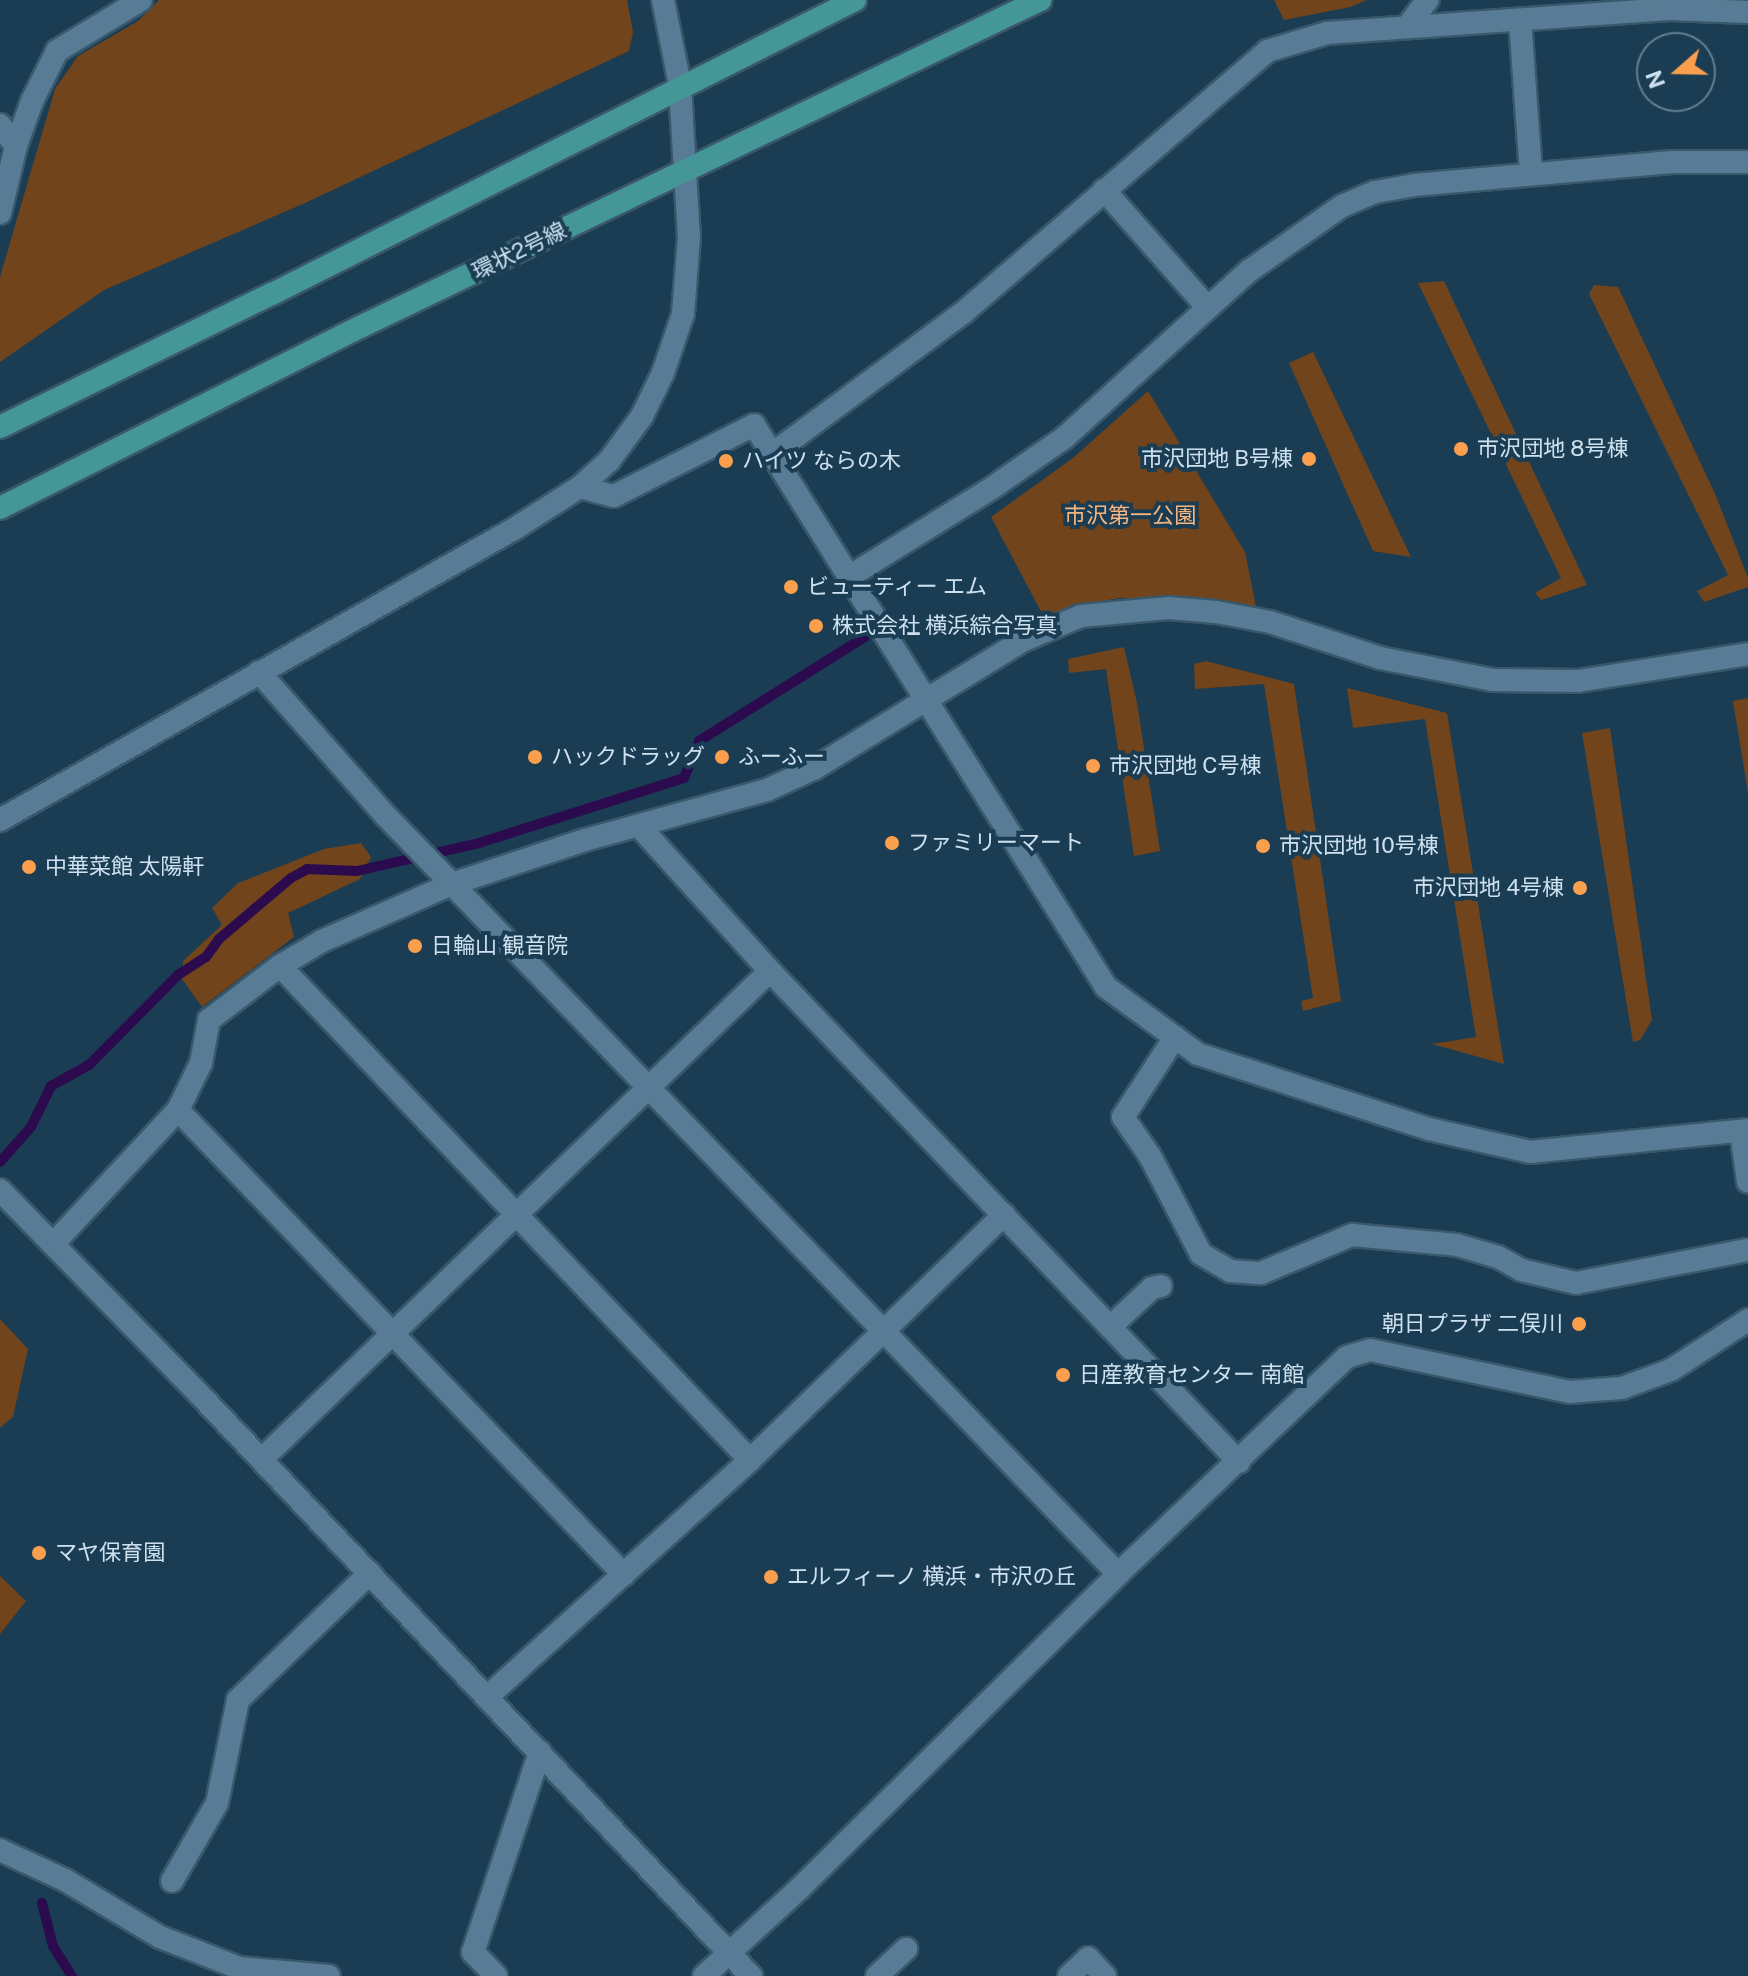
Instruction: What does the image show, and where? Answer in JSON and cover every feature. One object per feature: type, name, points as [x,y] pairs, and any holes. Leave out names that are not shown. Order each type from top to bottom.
[{"type":"main road","points":[[0,427],[272,294],[680,85],[855,0]]},
{"type":"main road","name":"環状2号線","points":[[0,508],[360,327],[1040,0]]},
{"type":"street","points":[[0,213],[5,136],[32,101],[57,51],[141,0]]},
{"type":"street","points":[[0,820],[514,529],[580,487],[609,461],[642,416],[663,373],[683,314],[689,238],[680,85],[663,0]]},
{"type":"street","points":[[1407,27],[1427,0]]},
{"type":"street","points":[[772,454],[964,312],[1267,51],[1327,33],[1520,20],[1663,5],[1735,8]]},
{"type":"street","points":[[1520,20],[1531,174]]},
{"type":"street","points":[[850,576],[992,488],[1064,438],[1249,271],[1342,206],[1375,192],[1531,174],[1672,162],[1748,162]]},
{"type":"street","points":[[1104,190],[1208,308]]},
{"type":"street","points":[[580,487],[614,496],[754,425],[1106,987],[1198,1054],[1429,1129],[1530,1152],[1744,1131],[1748,1182]]},
{"type":"street","points":[[55,1242],[178,1110],[201,1063],[209,1020],[280,966],[322,941],[452,884],[767,790],[815,768],[926,698],[1048,628],[1081,616],[1169,608],[1251,618],[1380,658],[1493,680],[1578,681],[1748,654]]},
{"type":"street","points":[[259,672],[385,815],[1118,1574]]},
{"type":"street","points":[[639,826],[770,971],[1239,1462]]},
{"type":"street","points":[[280,966],[750,1460]]},
{"type":"street","points":[[262,1459],[770,971]]},
{"type":"street","points":[[1175,1037],[1123,1117],[1150,1156],[1201,1254],[1204,1267],[1261,1273],[1352,1235],[1457,1245],[1498,1257],[1521,1270],[1576,1283],[1748,1250]]},
{"type":"street","points":[[178,1110],[624,1575]]},
{"type":"street","points":[[0,1190],[55,1242],[751,1976]]},
{"type":"street","points":[[487,1697],[750,1460],[1004,1215]]},
{"type":"street","points":[[1110,1327],[1152,1288],[1161,1286]]},
{"type":"street","points":[[704,1976],[800,1888],[1118,1574],[1347,1357],[1370,1350],[1569,1392],[1622,1388],[1671,1370],[1748,1320]]},
{"type":"street","points":[[172,1881],[217,1803],[238,1700],[370,1573]]},
{"type":"street","points":[[496,1976],[473,1952],[540,1752]]},
{"type":"street","points":[[0,1850],[65,1880],[160,1937],[239,1968],[329,1976]]},
{"type":"street","points":[[877,1976],[906,1949]]},
{"type":"street","points":[[1069,1976],[1088,1958],[1105,1976]]},
{"type":"green space","points":[[159,0],[627,0],[633,32],[629,51],[305,203],[104,290],[0,362],[0,277],[55,89],[78,56],[138,21]]},
{"type":"green space","points":[[1274,0],[1367,0],[1350,7],[1284,20]]},
{"type":"green space","points":[[1444,281],[1587,585],[1541,600],[1535,593],[1561,578],[1418,283]]},
{"type":"green space","points":[[1594,285],[1618,287],[1716,496],[1748,578],[1748,587],[1704,602],[1697,591],[1728,575],[1589,294]]},
{"type":"green space","points":[[1313,352],[1411,557],[1373,551],[1289,363]]},
{"type":"green space","name":"市沢第一公園","points":[[1148,391],[1245,552],[1256,607],[1166,598],[1120,598],[1084,604],[1046,621],[991,517],[1073,458]]},
{"type":"green space","points":[[1124,647],[1137,703],[1160,851],[1134,856],[1106,669],[1069,673],[1068,659]]},
{"type":"green space","points":[[1206,661],[1294,684],[1341,1001],[1303,1011],[1301,1001],[1313,998],[1264,684],[1195,689],[1194,664]]},
{"type":"green space","points":[[1347,688],[1447,713],[1504,1064],[1432,1044],[1476,1037],[1425,719],[1353,728]]},
{"type":"green space","points":[[1748,698],[1748,793],[1733,701]]},
{"type":"green space","points":[[1610,728],[1652,1020],[1640,1040],[1633,1042],[1582,733]]},
{"type":"green space","points":[[361,843],[371,857],[360,879],[288,913],[294,937],[202,1007],[182,979],[183,961],[222,925],[212,908],[238,883],[324,849]]},
{"type":"green space","points":[[0,1319],[28,1349],[13,1417],[0,1428]]},
{"type":"green space","points":[[0,1576],[26,1601],[0,1634]]},
{"type":"waterway","points":[[0,1162],[31,1127],[51,1086],[89,1065],[178,975],[206,957],[219,939],[291,878],[307,869],[357,871],[479,843],[684,778],[699,741],[865,637]]},
{"type":"waterway","points":[[42,1903],[53,1946],[72,1976]]},
{"type":"place","name":"市沢団地 8号棟","points":[[1461,449]]},
{"type":"place","name":"市沢団地 B号棟","points":[[1309,459]]},
{"type":"place","name":"ハイツ ならの木","points":[[726,461]]},
{"type":"place","name":"ビューティー エム","points":[[791,587]]},
{"type":"place","name":"株式会社 横浜綜合写真","points":[[816,626]]},
{"type":"place","name":"ハックドラッグ","points":[[535,757]]},
{"type":"place","name":"ふーふー","points":[[722,757]]},
{"type":"place","name":"市沢団地 C号棟","points":[[1093,766]]},
{"type":"place","name":"ファミリーマート","points":[[892,843]]},
{"type":"place","name":"市沢団地 10号棟","points":[[1263,846]]},
{"type":"place","name":"中華菜館 太陽軒","points":[[29,867]]},
{"type":"place","name":"市沢団地 4号棟","points":[[1580,888]]},
{"type":"place","name":"日輪山 観音院","points":[[415,946]]},
{"type":"place","name":"朝日プラザ 二俣川","points":[[1579,1324]]},
{"type":"place","name":"日産教育センター 南館","points":[[1063,1375]]},
{"type":"place","name":"マヤ保育園","points":[[39,1553]]},
{"type":"place","name":"エルフィーノ 横浜・市沢の丘","points":[[771,1577]]}]
